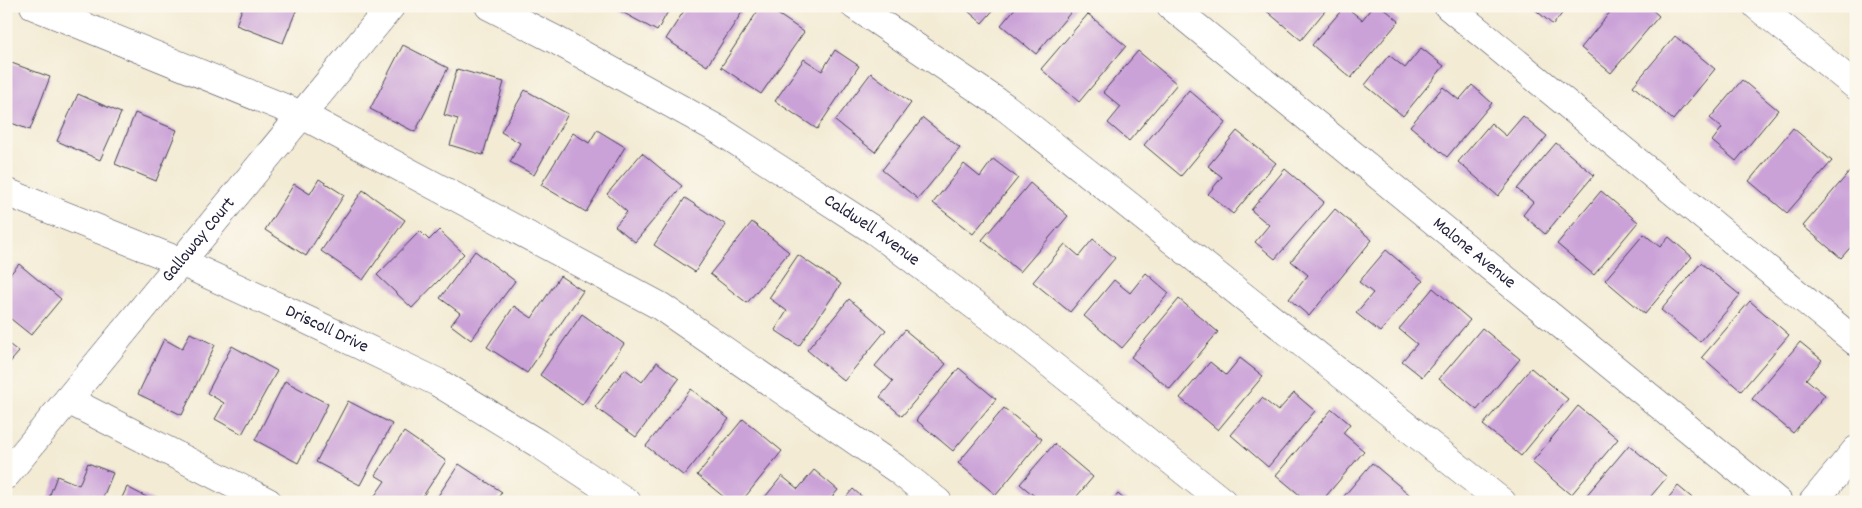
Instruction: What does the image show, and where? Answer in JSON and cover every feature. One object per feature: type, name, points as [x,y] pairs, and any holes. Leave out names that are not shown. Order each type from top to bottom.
[{"type":"street","points":[[34,6],[302,115],[660,306],[898,470],[938,502]]},
{"type":"street","name":"Galloway Court","points":[[6,475],[391,6]]},
{"type":"street","name":"Caldwell Avenue","points":[[489,6],[554,39],[719,130],[876,231],[1014,335],[1223,502]]},
{"type":"street","points":[[854,6],[1005,107],[1502,502]]},
{"type":"street","name":"Malone Avenue","points":[[1171,6],[1778,502]]},
{"type":"street","points":[[1448,6],[1856,342]]},
{"type":"street","points":[[1757,6],[1856,86]]},
{"type":"street","name":"Driscoll Drive","points":[[6,192],[181,262],[437,382],[539,444],[627,502]]},
{"type":"street","points":[[68,400],[268,502]]},
{"type":"street","points":[[1813,502],[1856,450]]},
{"type":"building","points":[[243,6],[298,6],[283,43],[236,25]]},
{"type":"building","points":[[611,6],[671,6],[657,31]]},
{"type":"building","points":[[687,6],[746,6],[707,66],[666,39]]},
{"type":"building","points":[[761,6],[766,6],[804,32],[761,94],[721,67]]},
{"type":"building","points":[[962,6],[997,6],[982,23]]},
{"type":"building","points":[[1017,6],[1076,6],[1036,54],[1001,25]]},
{"type":"building","points":[[1264,6],[1329,6],[1301,40],[1263,8]]},
{"type":"building","points":[[1345,6],[1362,20],[1373,6],[1381,6],[1399,21],[1351,78],[1312,45]]},
{"type":"building","points":[[1531,6],[1568,6],[1553,25]]},
{"type":"building","points":[[1615,6],[1648,6],[1659,16],[1611,73],[1581,48]]},
{"type":"building","points":[[1088,14],[1126,46],[1079,102],[1041,69]]},
{"type":"building","points":[[1675,36],[1715,69],[1673,120],[1633,86]]},
{"type":"building","points":[[403,45],[448,68],[415,132],[370,109]]},
{"type":"building","points":[[1421,48],[1444,66],[1403,116],[1365,85],[1389,55],[1405,68]]},
{"type":"building","points":[[835,50],[859,66],[817,129],[775,101],[804,59],[822,71]]},
{"type":"building","points":[[1138,51],[1177,84],[1129,141],[1108,123],[1121,107],[1103,92]]},
{"type":"building","points":[[6,61],[50,77],[30,130],[6,121]]},
{"type":"building","points":[[457,69],[504,82],[483,155],[450,145],[458,119],[444,115]]},
{"type":"building","points":[[871,73],[911,103],[875,152],[835,121]]},
{"type":"building","points":[[1742,80],[1778,110],[1736,161],[1712,141],[1722,128],[1710,118]]},
{"type":"building","points":[[1472,85],[1492,103],[1447,157],[1410,126],[1443,87],[1459,100]]},
{"type":"building","points":[[525,90],[568,114],[534,175],[510,162],[520,143],[501,132]]},
{"type":"building","points":[[1189,90],[1226,122],[1181,176],[1144,145]]},
{"type":"building","points":[[78,94],[121,113],[100,160],[57,141]]},
{"type":"building","points":[[135,113],[177,130],[156,181],[115,164]]},
{"type":"building","points":[[1523,116],[1547,136],[1498,196],[1458,162],[1491,123],[1506,136]]},
{"type":"building","points":[[923,118],[960,148],[918,199],[882,170]]},
{"type":"building","points":[[1793,128],[1832,161],[1787,213],[1749,181]]},
{"type":"building","points":[[597,130],[625,147],[586,212],[541,185],[573,133],[589,143]]},
{"type":"building","points":[[1237,131],[1276,163],[1233,214],[1208,194],[1222,177],[1208,166]]},
{"type":"building","points":[[1556,143],[1594,175],[1545,234],[1523,215],[1533,202],[1517,189]]},
{"type":"building","points":[[642,153],[682,186],[635,242],[615,226],[627,212],[607,194]]},
{"type":"building","points":[[993,159],[1018,178],[973,234],[933,203],[964,164],[980,177]]},
{"type":"building","points":[[1285,169],[1324,202],[1275,259],[1255,242],[1269,225],[1251,210]]},
{"type":"building","points":[[1852,169],[1856,172],[1856,241],[1841,258],[1803,226]]},
{"type":"building","points":[[319,179],[344,195],[306,256],[265,230],[294,184],[310,194]]},
{"type":"building","points":[[1030,183],[1068,216],[1020,272],[982,240]]},
{"type":"building","points":[[363,190],[405,220],[363,280],[321,251]]},
{"type":"building","points":[[1601,191],[1638,222],[1594,275],[1557,244]]},
{"type":"building","points":[[685,198],[726,225],[695,272],[654,245]]},
{"type":"building","points":[[1335,209],[1372,240],[1309,316],[1289,299],[1308,275],[1291,261]]},
{"type":"building","points":[[752,222],[789,252],[747,303],[710,274]]},
{"type":"building","points":[[439,230],[464,254],[412,308],[377,275],[420,231],[429,240]]},
{"type":"building","points":[[1644,234],[1660,247],[1669,237],[1692,257],[1645,314],[1605,280]]},
{"type":"building","points":[[1093,239],[1115,258],[1070,312],[1033,282],[1065,244],[1079,256]]},
{"type":"building","points":[[1386,250],[1423,281],[1380,332],[1356,313],[1373,293],[1359,282]]},
{"type":"building","points":[[475,251],[515,281],[471,340],[451,325],[460,313],[440,298]]},
{"type":"building","points":[[798,255],[841,284],[799,346],[775,330],[787,311],[769,298]]},
{"type":"building","points":[[1701,263],[1740,295],[1700,342],[1661,310]]},
{"type":"building","points":[[19,264],[61,299],[31,335],[6,315],[6,279]]},
{"type":"building","points":[[1146,273],[1169,293],[1122,348],[1084,316],[1114,280],[1130,293]]},
{"type":"building","points":[[560,276],[583,291],[527,373],[487,347],[514,306],[532,318]]},
{"type":"building","points":[[1433,288],[1470,320],[1422,377],[1402,361],[1417,344],[1399,329]]},
{"type":"building","points":[[849,299],[886,330],[844,381],[807,350]]},
{"type":"building","points":[[1179,299],[1218,332],[1170,389],[1131,357]]},
{"type":"building","points":[[1750,301],[1789,335],[1741,391],[1702,357]]},
{"type":"building","points":[[582,314],[624,344],[582,405],[540,375]]},
{"type":"building","points":[[1482,328],[1520,359],[1477,410],[1439,379]]},
{"type":"building","points":[[905,330],[946,364],[902,416],[880,397],[893,381],[875,366]]},
{"type":"building","points":[[190,333],[215,345],[182,415],[138,394],[164,339],[182,349]]},
{"type":"building","points":[[6,342],[19,352],[6,367]]},
{"type":"building","points":[[1800,342],[1822,360],[1806,379],[1825,395],[1793,433],[1752,399]]},
{"type":"building","points":[[232,346],[277,371],[242,434],[215,419],[224,403],[207,393]]},
{"type":"building","points":[[1240,358],[1263,376],[1218,430],[1180,398],[1210,362],[1226,375]]},
{"type":"building","points":[[657,362],[679,379],[636,437],[595,407],[625,369],[642,382]]},
{"type":"building","points":[[959,368],[996,399],[953,451],[916,420]]},
{"type":"building","points":[[1531,368],[1568,399],[1521,456],[1483,425]]},
{"type":"building","points":[[285,381],[328,404],[298,463],[255,440]]},
{"type":"building","points":[[691,389],[729,419],[684,476],[646,446]]},
{"type":"building","points":[[1294,393],[1315,411],[1268,467],[1231,435],[1262,398],[1278,411]]},
{"type":"building","points":[[348,401],[392,424],[360,485],[316,462]]},
{"type":"building","points":[[1578,406],[1618,439],[1571,495],[1532,462]]},
{"type":"building","points":[[1004,408],[1042,439],[996,495],[958,463]]},
{"type":"building","points":[[1332,409],[1350,424],[1343,433],[1364,451],[1321,502],[1308,502],[1276,475]]},
{"type":"building","points":[[743,419],[782,451],[741,502],[730,502],[697,475]]},
{"type":"building","points":[[404,432],[446,461],[419,502],[381,502],[374,497],[385,481],[375,475]]},
{"type":"building","points":[[1054,444],[1093,477],[1072,502],[1036,502],[1038,499],[1020,484]]},
{"type":"building","points":[[1629,445],[1667,477],[1646,502],[1591,502],[1585,497]]},
{"type":"building","points":[[88,463],[113,473],[101,502],[47,502],[57,476],[79,485]]},
{"type":"building","points":[[1372,463],[1410,495],[1404,502],[1339,502]]},
{"type":"building","points":[[459,464],[502,492],[495,502],[434,502]]},
{"type":"building","points":[[814,470],[838,490],[828,502],[761,502],[782,476],[798,489]]},
{"type":"building","points":[[1678,486],[1697,502],[1665,502]]},
{"type":"building","points":[[127,487],[156,502],[120,502]]},
{"type":"building","points":[[853,489],[868,502],[842,502]]},
{"type":"building","points":[[1118,494],[1127,502],[1111,502]]}]
